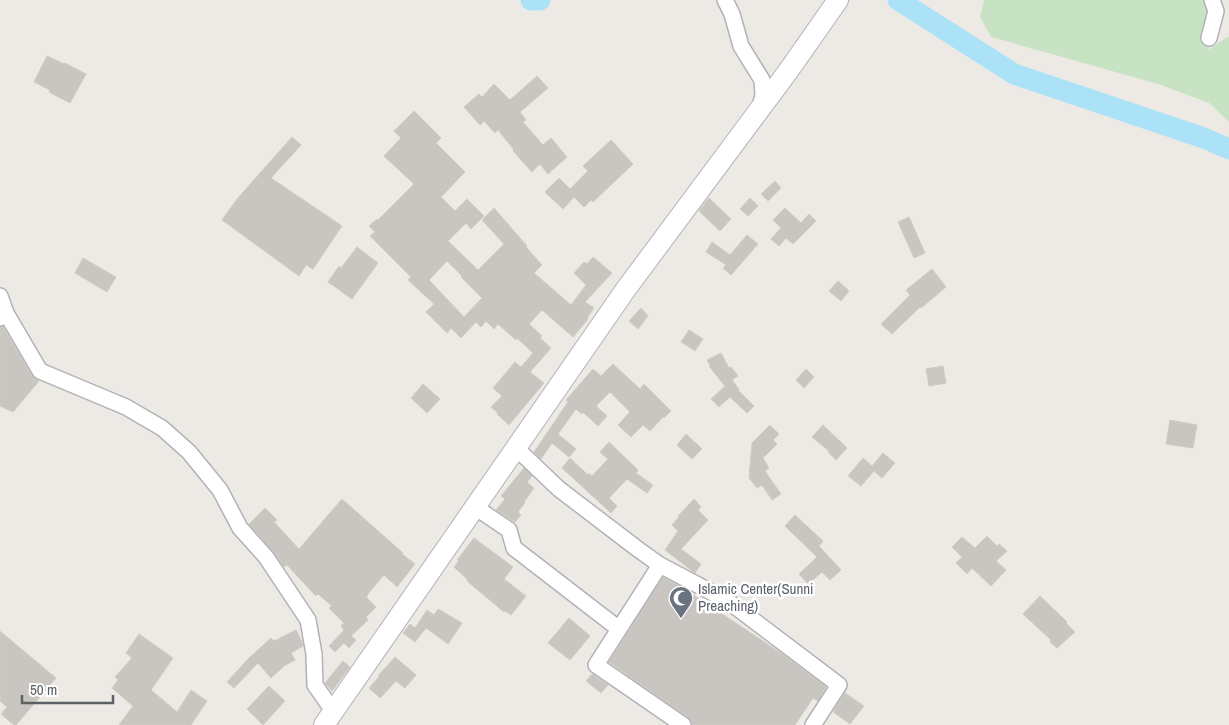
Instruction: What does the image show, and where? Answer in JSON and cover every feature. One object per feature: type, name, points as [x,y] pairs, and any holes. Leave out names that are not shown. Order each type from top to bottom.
[{"type":"main road","points":[[329,718],[626,289],[789,70],[838,0]]},
{"type":"street","points":[[725,0],[732,14],[741,46],[762,80],[763,95],[758,112]]},
{"type":"street","points":[[1209,38],[1216,11],[1212,0]]},
{"type":"street","points":[[0,296],[3,315],[40,371],[126,407],[162,428],[189,452],[220,490],[240,528],[266,557],[308,620],[314,654],[315,685],[329,718]]},
{"type":"street","points":[[516,448],[559,489],[660,565],[728,602],[839,685],[813,725]]},
{"type":"street","points":[[475,506],[509,530],[514,548],[619,629]]},
{"type":"street","points":[[660,565],[596,664],[683,725]]},
{"type":"green space","points":[[984,0],[1207,0],[1217,25],[1208,50],[1229,37],[1229,122],[1209,103],[1158,84],[991,37],[980,17]]},
{"type":"building","points":[[47,56],[86,74],[70,103],[34,82]]},
{"type":"building","points":[[537,76],[548,88],[520,112],[526,120],[523,122],[543,145],[551,138],[567,157],[548,174],[540,164],[532,172],[513,151],[498,130],[495,133],[484,121],[480,125],[464,107],[479,94],[482,97],[494,84],[510,100]]},
{"type":"building","points":[[414,111],[441,138],[436,143],[465,172],[441,197],[455,211],[467,199],[484,216],[471,229],[466,223],[448,241],[478,270],[504,244],[482,220],[494,208],[542,265],[534,273],[571,305],[586,285],[574,273],[584,262],[587,264],[593,257],[612,273],[585,302],[594,308],[588,319],[573,337],[542,310],[529,324],[551,348],[530,372],[544,383],[509,425],[491,407],[502,396],[493,388],[515,362],[521,367],[533,353],[498,324],[494,329],[486,321],[481,327],[476,322],[461,338],[451,328],[447,333],[426,312],[434,304],[408,280],[411,277],[370,236],[375,232],[369,226],[378,220],[414,184],[384,156],[401,138],[394,131]],"holes":[[[447,261],[482,298],[464,317],[429,280]]]},
{"type":"building","points":[[292,137],[301,145],[271,178],[342,226],[313,269],[306,265],[299,276],[222,220],[237,199]]},
{"type":"building","points":[[611,140],[633,164],[593,202],[591,200],[584,207],[574,197],[563,209],[545,192],[559,178],[570,189],[588,171],[583,166]]},
{"type":"building","points":[[775,181],[781,188],[768,201],[761,194]]},
{"type":"building","points":[[709,198],[731,219],[720,231],[699,211]]},
{"type":"building","points":[[750,198],[758,206],[748,216],[740,209]]},
{"type":"building","points":[[785,208],[801,223],[809,214],[816,221],[793,244],[786,238],[779,246],[771,239],[781,228],[773,220]]},
{"type":"building","points":[[909,217],[925,253],[914,258],[898,222]]},
{"type":"building","points":[[747,235],[758,244],[731,275],[723,268],[726,265],[706,252],[712,242],[730,255]]},
{"type":"building","points":[[357,247],[378,263],[352,299],[328,282],[339,266],[341,268]]},
{"type":"building","points":[[83,258],[116,277],[107,292],[75,273]]},
{"type":"building","points":[[932,269],[946,287],[920,307],[892,334],[881,324],[910,295],[906,290]]},
{"type":"building","points":[[838,281],[849,291],[841,301],[829,291]]},
{"type":"building","points":[[641,308],[648,316],[638,329],[629,321]]},
{"type":"building","points":[[0,327],[3,327],[32,376],[39,381],[13,412],[0,406]]},
{"type":"building","points":[[689,330],[703,339],[695,351],[681,342]]},
{"type":"building","points":[[721,353],[729,368],[731,367],[738,376],[732,380],[738,390],[754,406],[747,413],[730,397],[719,407],[711,399],[725,386],[709,366],[707,360]]},
{"type":"building","points":[[613,364],[640,389],[644,384],[671,411],[650,431],[643,425],[631,437],[618,425],[630,412],[610,392],[596,406],[607,416],[598,426],[583,412],[582,414],[576,409],[558,434],[576,449],[569,457],[552,443],[541,459],[534,452],[568,402],[566,400],[593,369],[601,376]]},
{"type":"building","points":[[943,366],[946,383],[929,386],[926,369]]},
{"type":"building","points":[[806,369],[814,377],[804,388],[796,380]]},
{"type":"building","points":[[423,384],[440,399],[427,413],[411,398]]},
{"type":"building","points":[[1170,420],[1197,425],[1193,448],[1166,444]]},
{"type":"building","points":[[770,425],[779,434],[773,440],[777,444],[763,458],[769,468],[765,471],[781,494],[772,500],[762,485],[757,488],[749,478],[752,443]]},
{"type":"building","points":[[823,425],[847,448],[836,460],[829,451],[812,437]]},
{"type":"building","points":[[686,434],[702,449],[692,459],[677,445]]},
{"type":"building","points":[[609,442],[638,470],[636,473],[653,485],[647,493],[627,479],[609,498],[617,506],[611,513],[562,468],[570,458],[588,475],[589,473],[592,476],[608,459],[600,452]]},
{"type":"building","points":[[883,453],[895,463],[882,478],[874,471],[861,486],[848,476],[863,458],[872,466]]},
{"type":"building","points":[[524,468],[532,476],[527,482],[534,488],[518,512],[521,515],[515,522],[496,510],[505,499],[501,496]]},
{"type":"building","points":[[342,499],[415,564],[397,587],[384,575],[366,597],[376,607],[366,617],[368,620],[351,636],[356,640],[349,648],[344,643],[335,652],[329,646],[344,630],[341,626],[344,623],[329,608],[332,606],[318,594],[316,596],[287,565],[284,567],[273,551],[249,524],[265,508],[277,520],[274,522],[299,549]]},
{"type":"building","points":[[694,499],[701,507],[698,510],[708,520],[681,549],[701,564],[695,573],[665,550],[678,531],[672,525]]},
{"type":"building","points":[[795,515],[823,541],[819,546],[841,570],[830,580],[822,572],[808,584],[799,574],[817,557],[785,526]]},
{"type":"building","points":[[987,536],[997,546],[999,544],[1007,551],[996,561],[1006,570],[991,586],[972,568],[967,574],[956,563],[962,557],[952,547],[962,537],[975,548]]},
{"type":"building","points":[[474,538],[513,567],[504,579],[526,596],[511,615],[504,612],[467,581],[454,567],[459,561],[457,560]]},
{"type":"building","name":"Islamic Center(Sunni Preaching)","points":[[663,577],[683,588],[781,653],[826,687],[818,701],[813,698],[795,725],[692,725],[688,717],[609,662]]},
{"type":"building","points":[[1040,596],[1075,632],[1057,648],[1023,614]]},
{"type":"building","points":[[438,609],[462,623],[448,644],[426,628],[415,642],[403,633],[410,624],[415,628],[427,610],[434,615]]},
{"type":"building","points":[[569,618],[590,636],[570,660],[548,643]]},
{"type":"building","points":[[296,630],[303,646],[291,653],[295,660],[284,666],[271,678],[258,663],[234,688],[227,682],[271,638],[274,641]]},
{"type":"building","points":[[0,631],[56,678],[16,725],[1,714],[7,707],[0,701]]},
{"type":"building","points":[[139,634],[173,658],[151,690],[177,712],[191,690],[207,701],[191,725],[119,725],[133,706],[112,688],[118,680],[115,677],[132,658],[126,653]]},
{"type":"building","points":[[395,657],[416,675],[405,688],[396,681],[380,698],[369,688]]},
{"type":"building","points":[[343,661],[350,667],[332,691],[325,683]]},
{"type":"building","points":[[592,674],[608,685],[601,693],[586,681]]},
{"type":"building","points":[[269,686],[285,701],[263,725],[247,709]]},
{"type":"building","points":[[845,693],[864,706],[850,724],[833,712]]},
{"type":"waterway","points":[[531,0],[540,0]]},
{"type":"waterway","points":[[898,0],[1014,74],[1204,138],[1229,149]]},
{"type":"place","name":"Islamic Center(Sunni Preaching)","points":[[681,619]]}]
